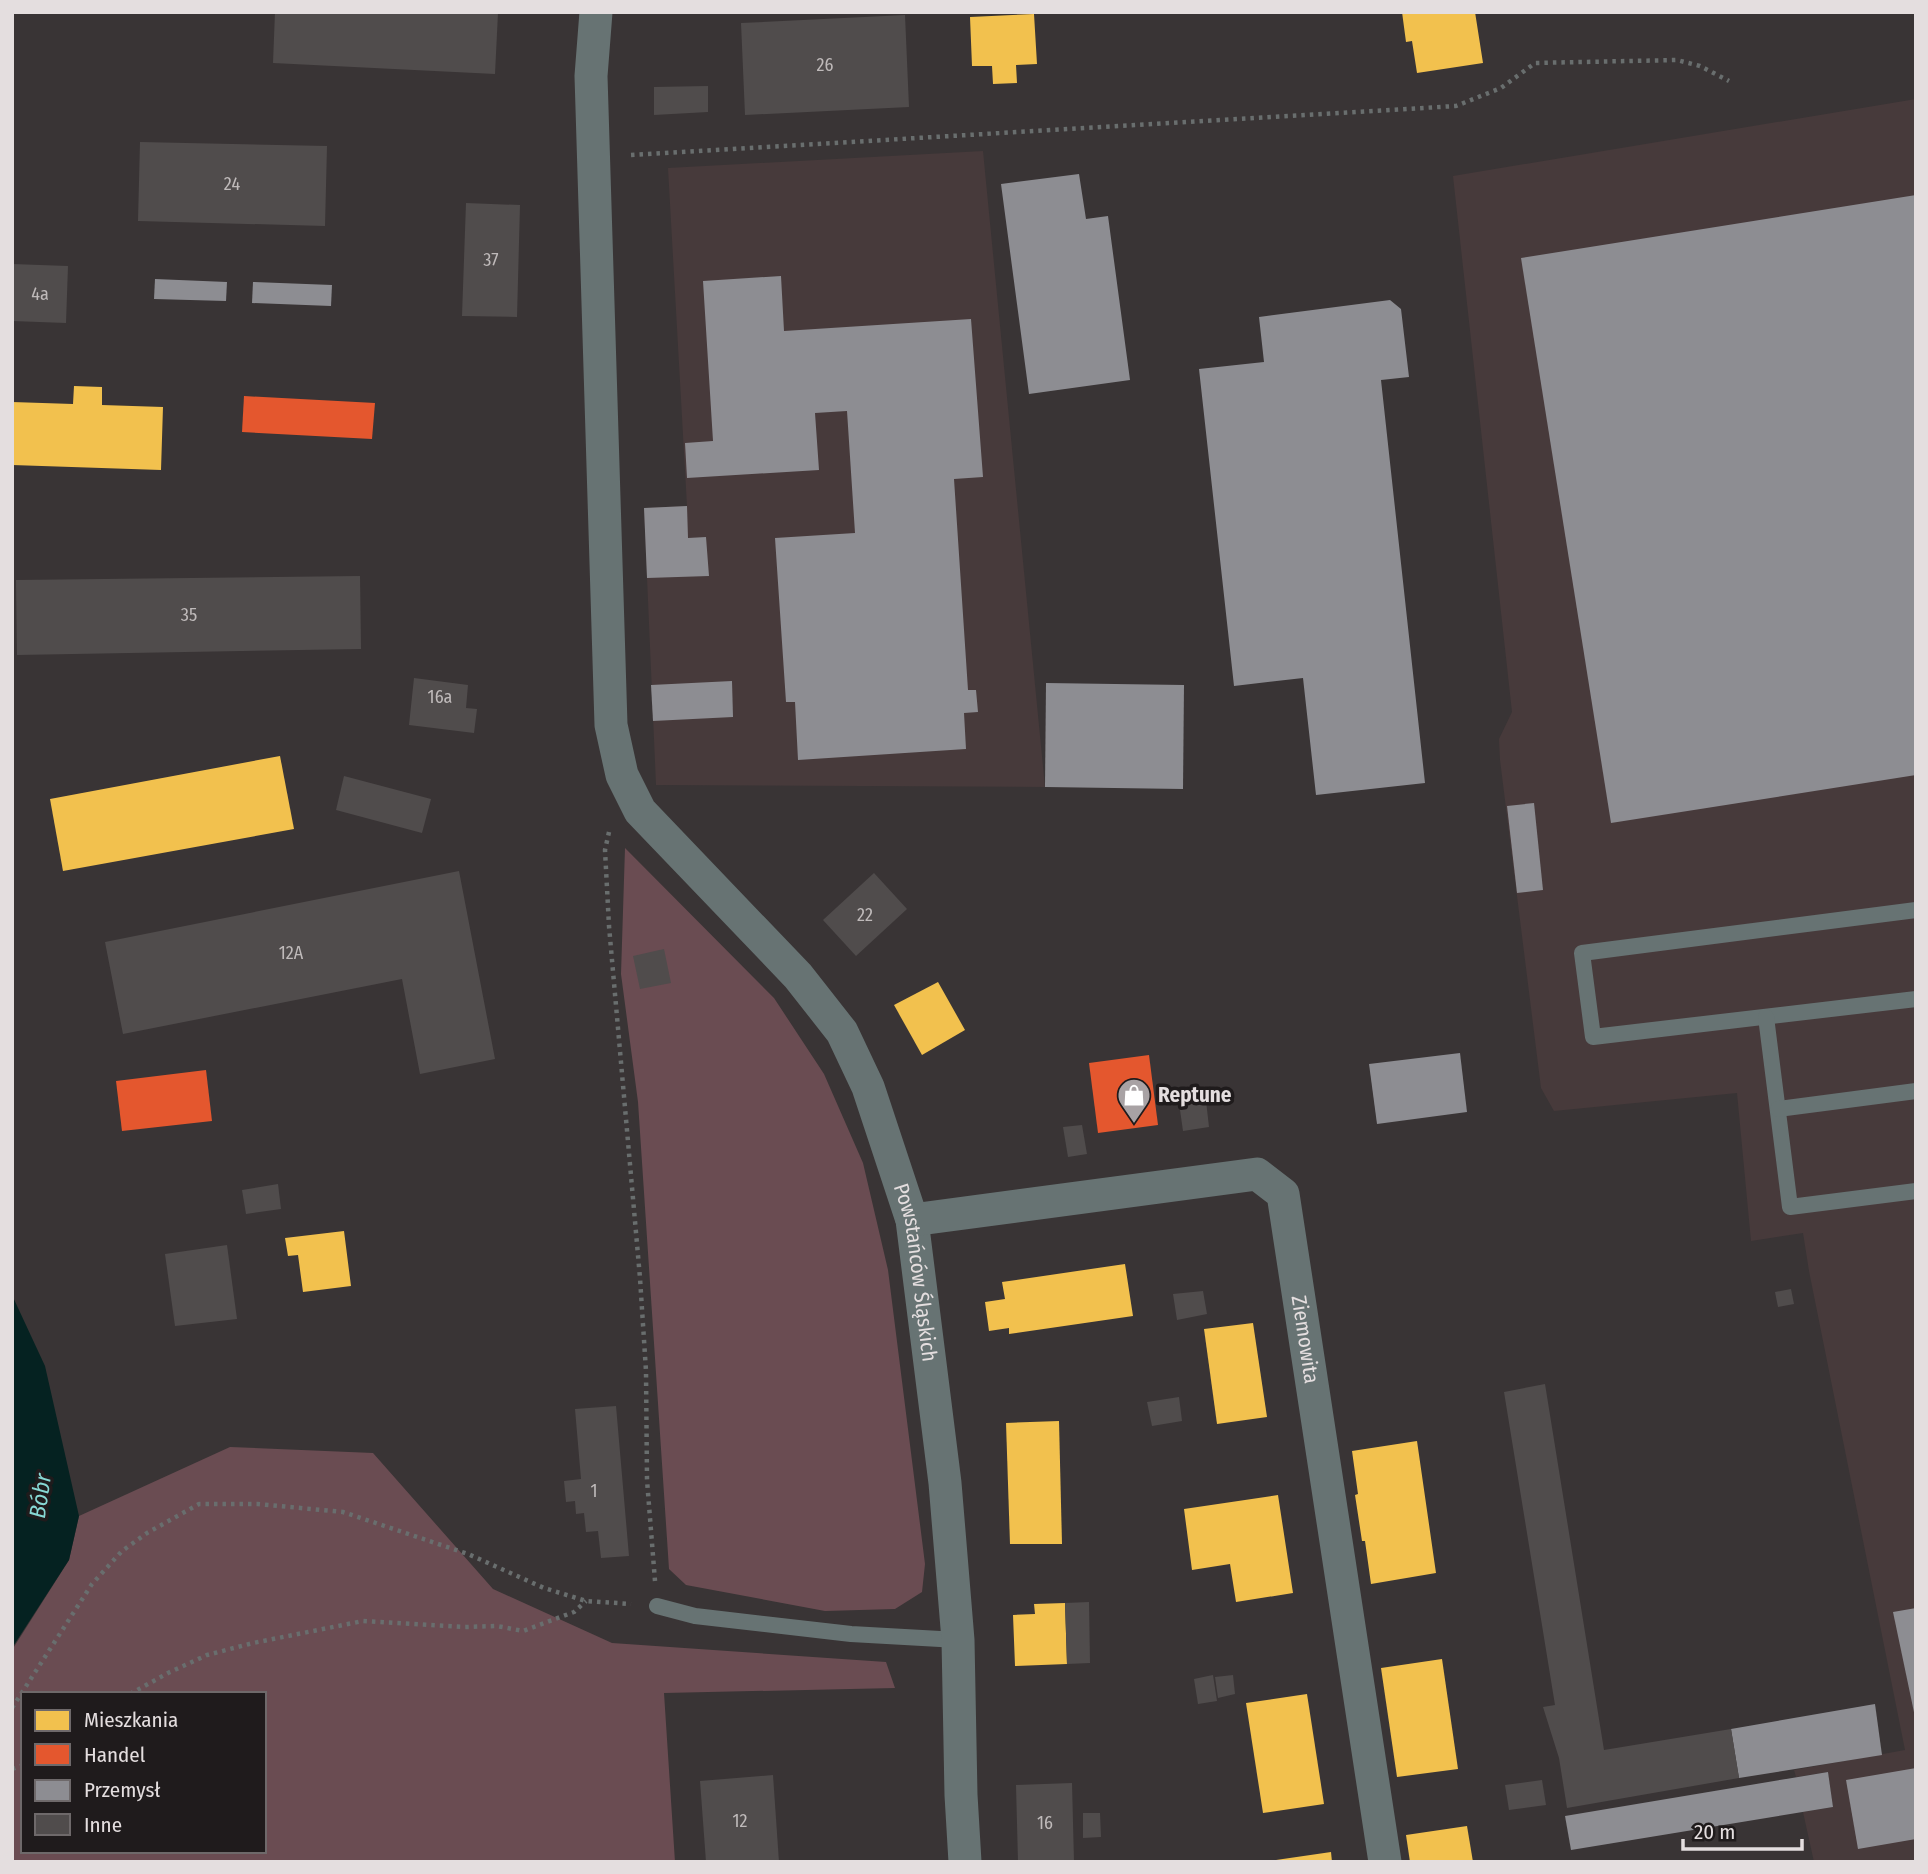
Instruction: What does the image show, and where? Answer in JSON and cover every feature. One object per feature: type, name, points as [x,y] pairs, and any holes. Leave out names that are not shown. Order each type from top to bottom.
[{"type":"street","name":"Powstańców Śląskich","points":[[596,12],[591,76],[611,725],[622,775],[639,811],[798,976],[842,1032],[868,1087],[912,1220],[945,1483],[958,1640],[965,1862]]},
{"type":"street","name":"Ziemowita","points":[[912,1220],[1258,1174],[1283,1194],[1385,1862]]},
{"type":"lane","points":[[1916,909],[1582,953],[1593,1037],[1916,999]]},
{"type":"lane","points":[[1766,1017],[1790,1207],[1916,1191]]},
{"type":"lane","points":[[1778,1109],[1916,1091]]},
{"type":"lane","points":[[657,1606],[695,1616],[838,1633],[958,1640]]},
{"type":"path","points":[[593,157],[1456,106],[1501,88],[1535,63],[1677,60],[1700,66],[1729,81]]},
{"type":"path","points":[[22,1692],[92,1584],[122,1551],[156,1527],[199,1504],[258,1504],[343,1512],[468,1555],[544,1588],[586,1601],[657,1606],[647,1480],[646,1371],[640,1278],[609,926],[605,850],[622,775]]},
{"type":"path","points":[[134,1692],[208,1655],[265,1640],[363,1621],[465,1627],[497,1626],[523,1631],[575,1612],[586,1601]]},
{"type":"shaded area","points":[[1916,99],[1916,1862],[1814,1862],[1803,1812],[1833,1807],[1828,1772],[1796,1777],[1794,1770],[1905,1750],[1803,1233],[1751,1241],[1737,1093],[1554,1111],[1541,1088],[1500,760],[1499,739],[1512,712],[1453,176]]},
{"type":"shaded area","points":[[983,151],[1045,787],[656,785],[644,508],[687,506],[668,168]]},
{"type":"shaded area","points":[[625,848],[774,998],[824,1074],[863,1163],[888,1270],[925,1564],[922,1592],[895,1609],[825,1611],[686,1585],[669,1569],[638,1102],[621,974]]},
{"type":"shaded area","points":[[230,1447],[373,1453],[493,1589],[612,1643],[886,1662],[895,1688],[664,1693],[675,1862],[12,1862],[12,1650],[69,1560],[79,1516]]},
{"type":"water","name":"Bóbr","points":[[12,1295],[45,1366],[79,1516],[69,1560],[12,1648]]},
{"type":"building: Mieszkania","points":[[1402,12],[1475,12],[1483,63],[1417,73],[1412,41],[1406,42]]},
{"type":"building: Mieszkania","points":[[1034,14],[1037,64],[1016,65],[1017,83],[993,84],[992,66],[972,66],[970,17]]},
{"type":"building: Mieszkania","points":[[74,386],[102,387],[102,405],[163,407],[161,470],[12,465],[12,402],[73,404]]},
{"type":"building: Mieszkania","points":[[280,756],[294,829],[63,871],[50,799]]},
{"type":"building: Mieszkania","points":[[938,982],[965,1030],[922,1055],[894,1005]]},
{"type":"building: Mieszkania","points":[[344,1231],[351,1286],[303,1292],[298,1255],[288,1256],[285,1238]]},
{"type":"building: Mieszkania","points":[[1125,1264],[1133,1316],[1009,1334],[1009,1328],[989,1331],[985,1302],[1005,1299],[1002,1282]]},
{"type":"building: Mieszkania","points":[[1253,1323],[1267,1417],[1217,1424],[1204,1329]]},
{"type":"building: Mieszkania","points":[[1059,1421],[1062,1544],[1010,1544],[1006,1423]]},
{"type":"building: Mieszkania","points":[[1417,1441],[1436,1573],[1371,1584],[1355,1495],[1358,1494],[1352,1451]]},
{"type":"building: Mieszkania","points":[[1278,1495],[1293,1593],[1236,1602],[1230,1564],[1192,1570],[1184,1509]]},
{"type":"building: Mieszkania","points":[[1065,1603],[1067,1664],[1015,1666],[1013,1615],[1035,1614],[1034,1604]]},
{"type":"building: Mieszkania","points":[[1442,1659],[1458,1769],[1397,1777],[1381,1668]]},
{"type":"building: Mieszkania","points":[[1307,1694],[1324,1804],[1263,1813],[1246,1703]]},
{"type":"building: Mieszkania","points":[[1467,1826],[1473,1862],[1410,1862],[1406,1835]]},
{"type":"building: Mieszkania","points":[[1331,1852],[1332,1862],[1276,1862],[1276,1860]]},
{"type":"building: Handel","points":[[244,396],[375,403],[372,439],[242,432]]},
{"type":"building: Handel","points":[[1149,1055],[1158,1125],[1098,1133],[1089,1063]]},
{"type":"building: Handel","points":[[206,1070],[212,1121],[122,1131],[116,1081]]},
{"type":"building: Przemysł","points":[[1079,174],[1086,219],[1108,216],[1130,380],[1029,394],[1001,184]]},
{"type":"building: Przemysł","points":[[1916,195],[1916,775],[1611,823],[1521,258]]},
{"type":"building: Przemysł","points":[[781,276],[784,331],[971,319],[983,477],[954,479],[968,690],[976,690],[978,712],[964,713],[966,749],[798,760],[795,702],[786,702],[775,538],[855,533],[847,411],[815,413],[819,470],[687,478],[685,443],[713,441],[703,281]]},
{"type":"building: Przemysł","points":[[155,279],[227,282],[226,301],[154,299]]},
{"type":"building: Przemysł","points":[[253,282],[332,285],[331,306],[252,303]]},
{"type":"building: Przemysł","points":[[1390,300],[1401,309],[1409,377],[1381,380],[1425,783],[1316,795],[1303,678],[1234,686],[1199,369],[1264,362],[1259,317]]},
{"type":"building: Przemysł","points":[[687,506],[688,538],[706,537],[709,576],[647,578],[644,508]]},
{"type":"building: Przemysł","points":[[732,681],[733,717],[653,721],[651,685]]},
{"type":"building: Przemysł","points":[[1046,683],[1184,685],[1183,789],[1045,787]]},
{"type":"building: Przemysł","points":[[1534,803],[1543,890],[1517,893],[1507,806]]},
{"type":"building: Przemysł","points":[[1460,1053],[1467,1112],[1377,1124],[1369,1064]]},
{"type":"building: Przemysł","points":[[1916,1608],[1916,1717],[1915,1717],[1893,1612]]},
{"type":"building: Przemysł","points":[[1875,1704],[1882,1755],[1739,1778],[1731,1729]]},
{"type":"building: Przemysł","points":[[1916,1768],[1916,1839],[1858,1849],[1846,1780]]},
{"type":"building: Przemysł","points":[[1828,1772],[1833,1807],[1571,1850],[1565,1816]]},
{"type":"building: Inne","points":[[275,12],[498,13],[495,74],[273,63]]},
{"type":"building: Inne","points":[[905,15],[909,107],[745,115],[741,23]]},
{"type":"building: Inne","points":[[708,86],[708,112],[654,115],[654,87]]},
{"type":"building: Inne","points":[[140,142],[327,146],[325,226],[138,221]]},
{"type":"building: Inne","points":[[466,203],[520,205],[517,317],[462,316]]},
{"type":"building: Inne","points":[[12,264],[68,266],[66,323],[12,321]]},
{"type":"building: Inne","points":[[360,576],[361,649],[17,655],[16,580]]},
{"type":"building: Inne","points":[[414,678],[468,685],[466,708],[477,709],[474,733],[409,725]]},
{"type":"building: Inne","points":[[344,776],[431,799],[422,833],[336,810]]},
{"type":"building: Inne","points":[[459,871],[495,1059],[420,1074],[402,979],[123,1034],[105,942]]},
{"type":"building: Inne","points":[[874,873],[907,909],[856,956],[823,920]]},
{"type":"building: Inne","points":[[664,949],[671,983],[640,989],[633,956]]},
{"type":"building: Inne","points":[[1205,1092],[1209,1127],[1183,1131],[1178,1096]]},
{"type":"building: Inne","points":[[1082,1125],[1087,1154],[1068,1157],[1063,1127]]},
{"type":"building: Inne","points":[[278,1184],[281,1209],[246,1214],[242,1190]]},
{"type":"building: Inne","points":[[227,1245],[237,1319],[175,1326],[165,1254]]},
{"type":"building: Inne","points":[[1791,1289],[1794,1304],[1778,1307],[1775,1292]]},
{"type":"building: Inne","points":[[1203,1291],[1207,1314],[1177,1320],[1173,1294]]},
{"type":"building: Inne","points":[[1545,1384],[1604,1750],[1731,1729],[1739,1778],[1567,1808],[1559,1758],[1543,1707],[1555,1705],[1504,1392]]},
{"type":"building: Inne","points":[[1179,1397],[1182,1421],[1152,1426],[1147,1402]]},
{"type":"building: Inne","points":[[616,1406],[629,1556],[601,1558],[598,1531],[586,1532],[584,1513],[576,1514],[575,1501],[566,1502],[564,1481],[581,1479],[575,1409]]},
{"type":"building: Inne","points":[[1089,1602],[1090,1663],[1067,1664],[1065,1603]]},
{"type":"building: Inne","points":[[1213,1675],[1217,1701],[1198,1704],[1194,1679]]},
{"type":"building: Inne","points":[[1233,1675],[1235,1694],[1218,1698],[1215,1677]]},
{"type":"building: Inne","points":[[773,1775],[779,1862],[706,1862],[700,1781]]},
{"type":"building: Inne","points":[[1542,1780],[1546,1805],[1509,1810],[1505,1785]]},
{"type":"building: Inne","points":[[1072,1783],[1074,1862],[1018,1862],[1016,1785]]},
{"type":"building: Inne","points":[[1083,1813],[1100,1813],[1101,1837],[1083,1838]]},
{"type":"place","name":"Reptune","points":[[1134,1125]]}]
